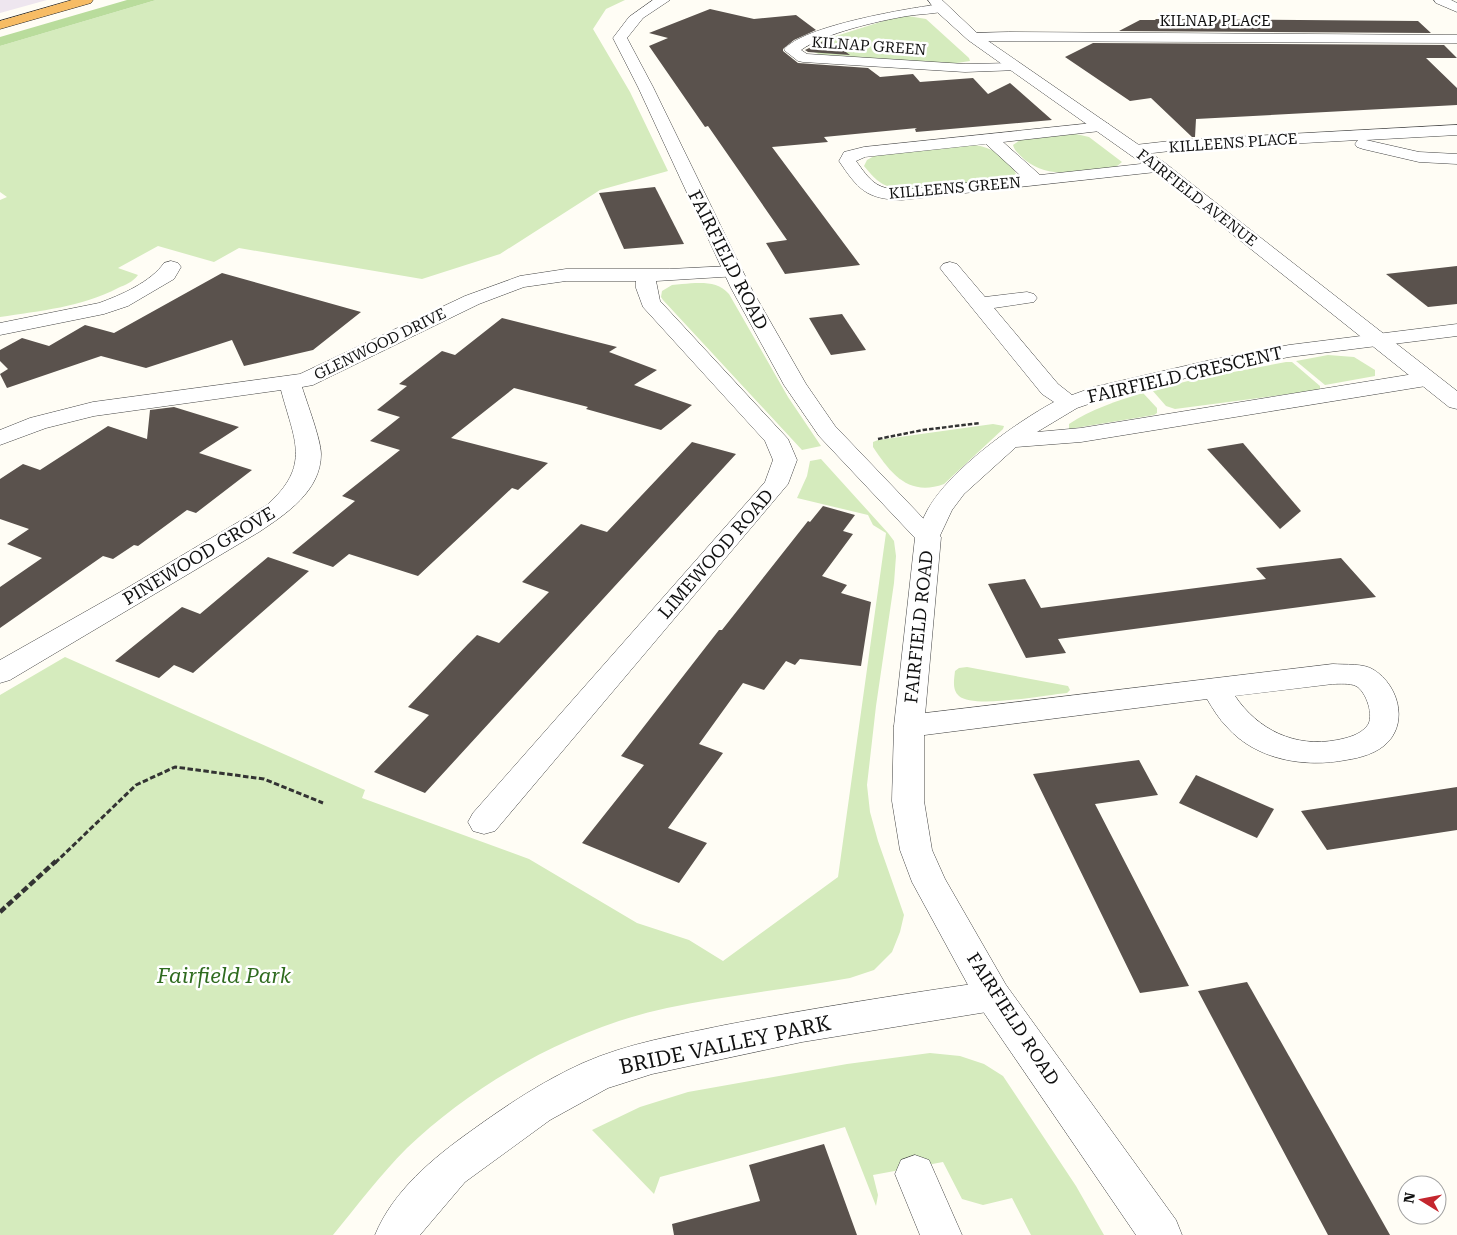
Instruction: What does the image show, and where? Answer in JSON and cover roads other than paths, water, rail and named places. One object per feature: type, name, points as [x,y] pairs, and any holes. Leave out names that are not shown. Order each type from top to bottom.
[{"type":"highway","points":[[0,25],[86,0]]},
{"type":"street","name":"FAIRFIELD ROAD","points":[[664,0],[641,12],[628,24],[620,38],[731,272],[788,375],[827,431],[928,537],[909,726],[908,801],[916,850],[929,882],[993,996],[1160,1235]]},
{"type":"street","points":[[1441,0],[1457,8]]},
{"type":"street","name":"FAIRFIELD AVENUE","points":[[938,4],[973,37],[1158,167],[1457,402]]},
{"type":"street","name":"KILNAP GREEN","points":[[938,4],[821,35],[803,42],[791,50],[803,58],[816,59],[964,68],[1014,67]]},
{"type":"street","name":"KILNAP PLACE","points":[[973,37],[1457,39]]},
{"type":"street","name":"KILLEENS GREEN","points":[[1103,127],[864,152],[850,156],[847,161],[868,189],[882,195],[901,195],[1158,167]]},
{"type":"street","name":"KILLEENS PLACE","points":[[1135,150],[1179,145],[1457,130]]},
{"type":"street","name":"KILLEENS PLACE","points":[[1331,136],[1418,157],[1457,159]]},
{"type":"street","points":[[990,139],[1036,180]]},
{"type":"street","points":[[0,328],[104,308],[121,302],[168,275],[171,267]]},
{"type":"street","points":[[950,268],[1050,389],[1069,403]]},
{"type":"street","name":"GLENWOOD DRIVE","points":[[0,438],[38,423],[94,409],[290,383],[320,374],[472,300],[520,282],[566,274],[646,275],[731,272]]},
{"type":"street","name":"LIMEWOOD ROAD","points":[[484,822],[776,484],[785,460],[776,439],[650,303],[646,288],[646,275]]},
{"type":"street","points":[[980,304],[1027,298]]},
{"type":"street","name":"FAIRFIELD CRESCENT","points":[[928,537],[940,509],[955,489],[1009,441],[1040,419],[1069,403],[1102,392],[1211,366],[1289,351],[1457,330]]},
{"type":"street","points":[[1009,441],[1081,436],[1426,379]]},
{"type":"street","name":"PINEWOOD GROVE","points":[[0,672],[132,598],[244,531],[276,510],[293,495],[306,472],[309,453],[290,383]]},
{"type":"street","points":[[909,726],[1333,674],[1363,676],[1377,689],[1386,718],[1381,730],[1371,741],[1344,750],[1318,753],[1287,750],[1244,727],[1216,689]]},
{"type":"street","name":"BRIDE VALLEY PARK","points":[[396,1235],[409,1216],[451,1169],[536,1107],[597,1075],[652,1057],[802,1026],[993,996]]},
{"type":"street","points":[[915,1174],[941,1235]]},
{"type":"park label","name":"Fairfield Park","points":[[224,976]]}]
